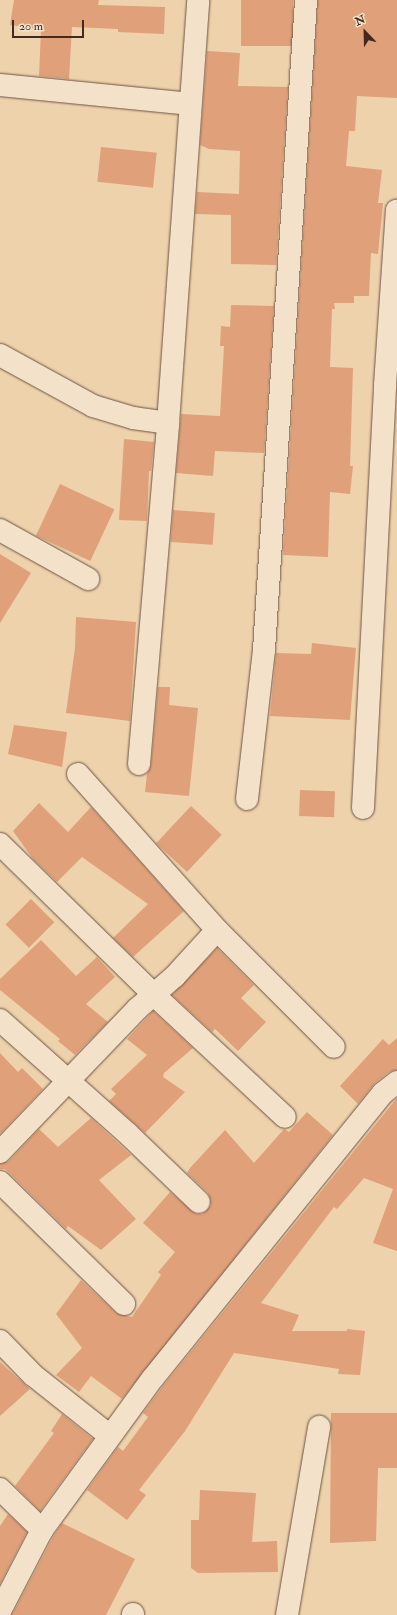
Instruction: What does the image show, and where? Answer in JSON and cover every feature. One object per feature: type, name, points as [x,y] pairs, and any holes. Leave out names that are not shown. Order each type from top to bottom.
[{"type":"street","points":[[139,764],[168,423],[198,0]]},
{"type":"street","points":[[247,799],[264,650],[306,0]]},
{"type":"street","points":[[0,85],[190,104]]},
{"type":"street","points":[[363,808],[393,313],[397,210]]},
{"type":"street","points":[[0,355],[93,406],[133,418],[168,423]]},
{"type":"street","points":[[0,530],[88,579]]},
{"type":"street","points":[[78,774],[217,930],[334,1047]]},
{"type":"street","points":[[0,844],[153,994],[285,1117]]},
{"type":"street","points":[[0,1152],[153,994],[175,976],[217,930]]},
{"type":"street","points":[[1,1023],[69,1080],[199,1202]]},
{"type":"street","points":[[0,1611],[42,1530],[173,1352],[384,1093],[397,1082]]},
{"type":"street","points":[[0,1182],[124,1304]]},
{"type":"street","points":[[0,1341],[33,1375],[110,1436]]},
{"type":"street","points":[[287,1615],[319,1428]]},
{"type":"street","points":[[0,1489],[42,1530]]},
{"type":"building","points":[[14,0],[99,0],[98,5],[165,7],[164,34],[118,32],[118,29],[72,27],[69,79],[39,76],[41,29],[10,25]]},
{"type":"building","points":[[241,0],[293,0],[293,46],[241,46]]},
{"type":"building","points":[[318,0],[397,0],[397,98],[357,96],[355,131],[349,131],[346,166],[382,170],[378,203],[383,203],[378,254],[371,253],[369,296],[354,296],[354,303],[334,303],[335,309],[332,309],[330,367],[353,368],[350,466],[353,466],[350,494],[330,492],[328,557],[283,555]]},
{"type":"building","points":[[207,51],[240,53],[238,86],[288,87],[276,265],[231,264],[231,215],[195,214],[197,192],[239,194],[240,151],[209,149],[200,145]]},
{"type":"building","points":[[101,147],[157,153],[153,188],[97,182]]},
{"type":"building","points":[[231,305],[274,306],[264,453],[215,451],[213,476],[176,473],[181,414],[220,416],[224,346],[220,346],[221,326],[230,327]]},
{"type":"building","points":[[124,439],[154,442],[151,471],[149,471],[147,521],[119,520]]},
{"type":"building","points":[[60,484],[114,509],[90,561],[36,536]]},
{"type":"building","points":[[173,510],[215,513],[213,545],[171,542]]},
{"type":"building","points":[[0,554],[31,573],[0,623]]},
{"type":"building","points":[[76,617],[136,622],[130,721],[66,713],[75,648]]},
{"type":"building","points":[[312,643],[356,648],[350,720],[270,716],[276,653],[311,654]]},
{"type":"building","points":[[158,687],[170,687],[169,705],[198,708],[189,796],[145,792],[147,774],[151,765]]},
{"type":"building","points":[[14,725],[67,732],[62,767],[8,754]]},
{"type":"building","points":[[300,790],[335,791],[334,817],[299,816]]},
{"type":"building","points":[[39,803],[68,832],[91,807],[184,911],[133,957],[113,938],[148,904],[82,857],[57,882],[33,859],[13,831]]},
{"type":"building","points":[[191,806],[222,835],[187,872],[156,843]]},
{"type":"building","points":[[31,899],[54,922],[29,948],[6,924]]},
{"type":"building","points":[[41,940],[76,976],[97,957],[115,977],[86,1004],[108,1022],[75,1055],[58,1041],[60,1039],[0,990],[0,979]]},
{"type":"building","points":[[217,948],[254,985],[241,998],[266,1022],[238,1051],[215,1029],[212,1032],[172,995]]},
{"type":"building","points":[[153,1011],[193,1048],[164,1073],[163,1077],[185,1092],[145,1133],[109,1101],[116,1094],[111,1089],[147,1055],[127,1039]]},
{"type":"building","points":[[397,1038],[397,1070],[389,1072],[375,1083],[358,1104],[340,1086],[383,1039],[389,1045]]},
{"type":"building","points":[[0,1053],[18,1072],[22,1068],[43,1089],[0,1134]]},
{"type":"building","points":[[397,1098],[397,1251],[373,1243],[393,1189],[364,1178],[337,1209],[334,1207],[261,1303],[299,1315],[292,1331],[347,1331],[347,1329],[365,1331],[360,1375],[338,1374],[339,1369],[234,1353],[185,1431],[139,1490],[146,1495],[127,1520],[87,1490],[118,1447],[123,1451],[148,1417],[143,1413],[163,1386]]},
{"type":"building","points":[[307,1112],[333,1135],[122,1399],[91,1376],[79,1392],[56,1375],[82,1348],[56,1314],[81,1280],[116,1313],[132,1317],[161,1275],[158,1272],[175,1252],[143,1223],[170,1192],[196,1214],[203,1214],[211,1205],[208,1193],[187,1173],[225,1130],[254,1163],[284,1129],[289,1132]]},
{"type":"building","points":[[91,1118],[131,1155],[99,1180],[136,1219],[101,1250],[68,1226],[66,1229],[5,1169],[0,1169],[0,1164],[9,1161],[39,1129],[58,1147]]},
{"type":"building","points":[[0,1362],[30,1389],[0,1416]]},
{"type":"building","points":[[331,1413],[397,1413],[397,1468],[378,1468],[376,1541],[330,1543]]},
{"type":"building","points":[[62,1414],[93,1439],[40,1511],[15,1486],[54,1433],[51,1431]]},
{"type":"building","points":[[200,1490],[256,1493],[252,1542],[277,1541],[278,1572],[198,1573],[191,1568],[191,1520],[199,1520]]},
{"type":"building","points":[[8,1514],[27,1532],[0,1584],[0,1526]]},
{"type":"building","points":[[62,1523],[135,1559],[106,1615],[12,1615],[53,1537]]}]
